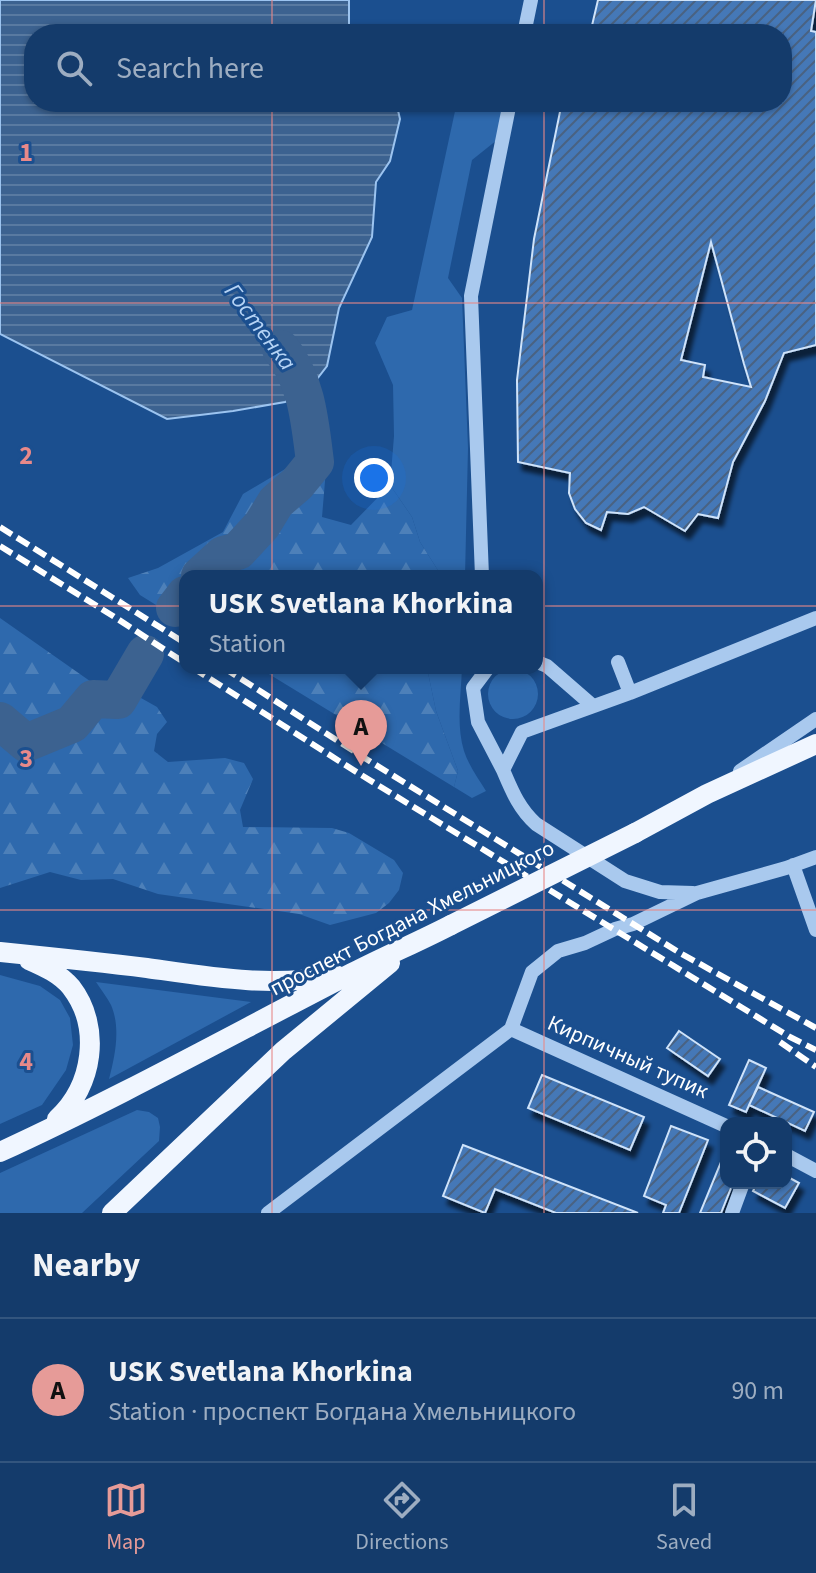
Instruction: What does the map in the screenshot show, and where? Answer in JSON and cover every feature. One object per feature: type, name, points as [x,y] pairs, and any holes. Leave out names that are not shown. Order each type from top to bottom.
[{"type":"main road","name":"проспект Богдана Хмельницкого","points":[[31,1138],[707,794],[816,744]]},
{"type":"main road","points":[[112,1213],[283,1051],[412,945]]},
{"type":"main road","points":[[0,952],[80,959],[241,981],[314,979],[355,971]]},
{"type":"main road","points":[[0,952],[26,958],[52,970],[70,986],[88,1021],[89,1058],[80,1091],[70,1107],[31,1138],[0,1152]]},
{"type":"street","points":[[526,24],[531,0]]},
{"type":"street","points":[[482,570],[471,296],[508,112]]},
{"type":"street","points":[[503,770],[522,732],[630,693],[816,618]]},
{"type":"street","points":[[618,662],[630,693]]},
{"type":"street","points":[[543,664],[593,706]]},
{"type":"street","points":[[484,674],[473,688],[478,722],[516,801],[527,815],[536,824],[625,881],[660,892],[697,893]]},
{"type":"street","points":[[707,794],[816,719]]},
{"type":"street","points":[[268,1213],[511,1029],[532,972],[558,951],[633,924],[697,893],[816,857]]},
{"type":"street","points":[[793,865],[816,930]]},
{"type":"street","name":"Кирпичный тупик","points":[[511,1029],[720,1123]]},
{"type":"street","points":[[792,1158],[816,1171]]},
{"type":"street","points":[[732,1213],[741,1189]]},
{"type":"green space","points":[[455,112],[503,112],[497,140],[472,160],[448,278],[462,298],[468,448],[465,570],[438,570],[420,542],[412,517],[390,485],[394,436],[393,385],[375,343],[387,317],[412,310]]},
{"type":"green space","points":[[292,465],[326,469],[322,517],[351,525],[390,485],[412,517],[420,542],[438,570],[179,570],[179,619],[140,595],[128,578],[158,568],[223,532],[243,494]]},
{"type":"green space","points":[[0,618],[107,693],[141,698],[157,707],[167,722],[157,734],[154,751],[168,762],[225,758],[244,763],[253,779],[240,810],[243,827],[332,828],[349,833],[394,860],[403,873],[399,890],[376,913],[330,925],[299,914],[158,894],[113,879],[81,880],[50,872],[0,888]]},
{"type":"green space","points":[[269,674],[428,674],[436,711],[458,771],[454,787]]},
{"type":"green space","points":[[428,674],[462,674],[460,731],[464,751],[486,791],[472,798],[454,787],[458,771],[436,711]]},
{"type":"green space","points":[[498,674],[528,674],[536,684],[536,704],[523,717],[503,717],[490,704],[490,684]]},
{"type":"green space","points":[[0,975],[40,986],[60,1000],[70,1018],[73,1045],[66,1070],[42,1105],[0,1124]]},
{"type":"green space","points":[[96,982],[251,1002],[109,1079],[115,1052],[116,1023],[111,1005]]},
{"type":"green space","points":[[137,1110],[149,1112],[158,1118],[159,1141],[82,1213],[0,1213],[0,1173]]},
{"type":"water","points":[[0,0],[349,0],[349,24],[24,24],[24,112],[398,112],[400,119],[390,161],[376,182],[372,237],[339,308],[327,366],[307,392],[285,402],[167,419],[0,334]]},
{"type":"building","points":[[598,0],[816,0],[811,31],[816,32],[816,345],[784,353],[765,401],[733,462],[718,518],[698,514],[685,531],[644,507],[628,514],[607,512],[601,530],[586,523],[575,509],[569,493],[570,473],[518,462],[517,380],[534,239],[560,112],[792,112],[792,24],[592,24]],"holes":[[[711,242],[751,387],[703,377],[705,365],[681,360]]]},
{"type":"building","points":[[679,1031],[720,1059],[708,1076],[667,1048]]},
{"type":"building","points":[[749,1060],[766,1068],[746,1112],[729,1105]]},
{"type":"building","points":[[542,1075],[644,1117],[630,1150],[528,1108]]},
{"type":"building","points":[[758,1087],[814,1112],[805,1131],[792,1125],[792,1117],[775,1117],[749,1105]]},
{"type":"building","points":[[671,1126],[708,1140],[679,1213],[663,1213],[666,1205],[644,1196]]},
{"type":"building","points":[[463,1145],[638,1213],[556,1213],[495,1189],[485,1213],[443,1196]]},
{"type":"building","points":[[720,1165],[720,1189],[731,1189],[721,1213],[700,1213]]},
{"type":"building","points":[[792,1179],[799,1183],[785,1208],[753,1191],[792,1189]]},
{"type":"waterway","name":"Гостенка","points":[[207,570],[223,555],[238,551],[262,525],[276,502],[297,484],[315,462],[302,389],[281,349]]},
{"type":"waterway","name":"Гостенка","points":[[175,608],[179,603]]},
{"type":"waterway","name":"Гостенка","points":[[0,721],[26,743],[72,724],[93,699],[118,700],[145,654]]},
{"type":"railway","points":[[0,527],[179,639]]},
{"type":"railway","points":[[0,546],[179,659]]},
{"type":"railway","points":[[202,674],[358,773],[816,1050]]},
{"type":"railway","points":[[233,674],[680,953],[816,1028]]},
{"type":"railway","points":[[780,1042],[816,1067]]},
{"type":"place","name":"USK Svetlana Khorkina","points":[[361,766]]}]
